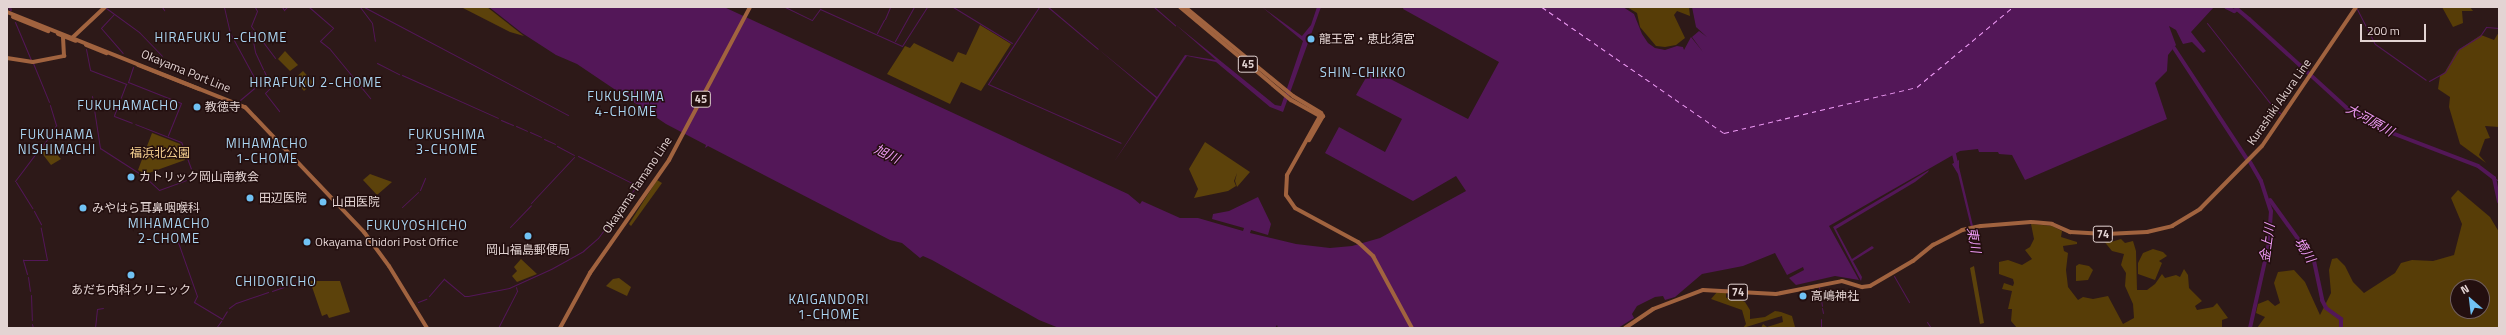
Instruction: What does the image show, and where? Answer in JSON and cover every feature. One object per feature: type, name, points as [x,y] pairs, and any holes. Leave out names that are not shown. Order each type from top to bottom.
[{"type":"main road","points":[[72,38],[105,7]]},
{"type":"main road","name":"Okayama Tamano Line","points":[[560,328],[590,273],[649,190],[674,151],[750,7]]},
{"type":"main road","name":"45","points":[[1180,7],[1289,99],[1320,116],[1286,180],[1286,195],[1291,204],[1298,210],[1358,242],[1373,256],[1412,328]]},
{"type":"main road","name":"45","points":[[1185,7],[1293,96],[1323,116],[1288,181],[1288,195],[1298,210]]},
{"type":"main road","name":"Kurashiki Akura Line","points":[[1625,328],[1652,308],[1703,290],[1776,294],[1842,281],[1862,287],[1870,286],[1913,261],[1934,245],[1975,227],[2031,222],[2052,224],[2070,232],[2106,234],[2147,232],[2172,226],[2200,209],[2257,152],[2356,7]]},
{"type":"main road","name":"Okayama Port Line","points":[[7,13],[244,108],[365,237],[387,267],[426,328]]},
{"type":"main road","points":[[7,58],[32,61],[64,56],[63,35]]},
{"type":"green space","points":[[461,7],[487,7],[524,36],[510,32]]},
{"type":"green space","points":[[980,25],[1011,44],[981,91],[961,82],[950,104],[887,74],[905,46],[910,48],[914,43],[953,62],[958,52],[966,55]]},
{"type":"green space","points":[[285,51],[298,65],[290,71],[278,59]]},
{"type":"green space","points":[[303,71],[313,82],[304,91],[294,79]]},
{"type":"green space","name":"福浜北公園","points":[[152,133],[180,144],[185,160],[146,174],[138,170]]},
{"type":"green space","points":[[1205,142],[1250,172],[1237,187],[1235,181],[1237,173],[1234,181],[1236,186],[1228,191],[1194,198],[1198,189],[1189,169]]},
{"type":"green space","points":[[48,143],[61,159],[51,165],[41,152]]},
{"type":"green space","points":[[370,174],[392,182],[377,195],[363,180]]},
{"type":"green space","points":[[657,180],[662,183],[631,226],[629,224]]},
{"type":"green space","points":[[521,259],[537,274],[517,282],[512,276],[517,271],[514,267]]},
{"type":"green space","points":[[1974,266],[1984,323],[1980,324],[1970,268]]},
{"type":"green space","points":[[619,278],[631,287],[627,296],[606,286],[613,279]]},
{"type":"green space","points":[[310,281],[340,281],[350,312],[329,318],[327,314],[322,316]]},
{"type":"shaded area","points":[[1627,7],[1689,7],[1690,16],[1677,11],[1674,15],[1685,38],[1676,45],[1665,47],[1656,46],[1640,27],[1637,13]]},
{"type":"shaded area","points":[[2442,7],[2470,7],[2473,11],[2462,11],[2463,23],[2453,27]]},
{"type":"shaded area","points":[[2499,32],[2499,127],[2485,126],[2490,138],[2485,139],[2479,155],[2486,163],[2460,144],[2449,107],[2450,97],[2438,89],[2440,76],[2445,72],[2457,51],[2481,35],[2494,40]]},
{"type":"shaded area","points":[[2458,190],[2490,217],[2499,232],[2499,328],[2257,328],[2265,317],[2256,313],[2258,304],[2268,300],[2275,306],[2280,303],[2274,283],[2278,272],[2294,270],[2305,282],[2320,315],[2331,293],[2329,270],[2332,259],[2337,258],[2345,266],[2353,282],[2364,293],[2395,273],[2401,263],[2412,260],[2433,261],[2454,255],[2462,224],[2451,198]]},
{"type":"shaded area","points":[[2031,224],[2052,226],[2062,231],[2061,237],[2077,242],[2077,244],[2063,246],[2064,251],[2068,253],[2066,270],[2068,287],[2078,300],[2083,297],[2093,299],[2108,296],[2123,324],[2134,318],[2133,304],[2125,286],[2126,273],[2121,265],[2124,254],[2112,251],[2103,240],[2092,235],[2105,235],[2111,242],[2121,239],[2125,243],[2133,241],[2136,251],[2137,290],[2147,290],[2155,284],[2162,274],[2165,278],[2176,275],[2180,277],[2184,269],[2188,275],[2189,288],[2202,301],[2195,306],[2197,310],[2213,307],[2217,303],[2228,318],[2222,320],[2222,328],[2017,328],[2011,321],[2012,309],[2008,309],[2012,291],[2002,289],[2004,283],[2013,286],[2013,279],[1999,274],[1999,262],[2008,260],[2022,265],[2032,259],[2025,250],[2030,247],[2034,239]]},
{"type":"shaded area","points":[[2153,249],[2163,252],[2167,256],[2159,261],[2162,263],[2155,280],[2138,274],[2138,263],[2143,253]]},
{"type":"shaded area","points":[[2079,264],[2089,266],[2093,270],[2088,280],[2076,281],[2076,266]]},
{"type":"shaded area","points":[[1717,292],[1726,293],[1726,298],[1732,296],[1745,302],[1750,310],[1750,319],[1765,317],[1775,311],[1781,312],[1792,316],[1795,327],[1761,328],[1763,324],[1767,327],[1783,322],[1782,316],[1743,328],[1746,324],[1742,310],[1711,299]]},
{"type":"water","name":"旭川","points":[[489,7],[724,7],[1128,194],[1140,204],[1142,201],[1180,218],[1198,218],[1243,231],[1244,228],[1212,219],[1213,214],[1229,211],[1258,197],[1271,224],[1268,235],[1251,230],[1250,233],[1296,244],[1330,248],[1352,246],[1380,238],[1466,191],[1456,176],[1413,201],[1325,153],[1339,127],[1385,152],[1402,119],[1356,95],[1371,69],[1468,119],[1499,62],[1403,9],[1404,7],[1623,7],[1634,14],[1642,34],[1648,43],[1655,48],[1665,50],[1677,46],[1683,47],[1684,50],[1691,37],[1703,52],[1692,37],[1699,31],[1707,37],[1696,27],[1692,7],[2214,7],[2191,32],[2206,51],[2203,53],[2192,42],[2183,44],[2176,30],[2169,26],[2176,45],[2168,55],[2167,71],[2155,83],[2167,119],[2025,180],[2012,155],[1999,154],[1998,152],[1979,152],[1978,149],[1960,151],[1829,226],[1859,280],[1835,276],[1796,285],[1789,278],[1804,270],[1803,267],[1787,275],[1775,253],[1743,266],[1702,274],[1675,297],[1665,300],[1663,296],[1655,297],[1637,306],[1632,314],[1634,318],[1618,328],[1278,328],[1277,325],[1275,328],[1059,328],[1039,320],[932,260],[923,256],[920,258],[902,243],[890,240],[708,146],[705,148],[706,145],[666,124],[577,64],[556,55],[522,33]]},
{"type":"water","points":[[1262,7],[1302,36],[1311,25],[1317,7],[1321,7],[1283,112],[1270,107],[1216,62],[1187,56],[1114,162],[1156,98],[1097,48],[1157,97],[1185,55],[1216,60],[1175,24],[1275,105],[1281,106],[1303,41]]},
{"type":"water","points":[[1959,160],[1959,167],[1973,226],[1971,227],[1958,174],[1952,164]]},
{"type":"water","points":[[1929,170],[1915,182],[1836,229],[1852,259],[1872,246],[1874,248],[1853,261],[1862,277],[1861,281],[1833,227]]},
{"type":"waterway","points":[[224,7],[230,33],[254,77]]},
{"type":"waterway","points":[[251,26],[257,11],[255,7]]},
{"type":"waterway","points":[[282,7],[284,10],[287,7]]},
{"type":"waterway","points":[[309,7],[333,28],[320,41],[329,48],[370,98]]},
{"type":"waterway","points":[[360,7],[372,23],[375,41]]},
{"type":"waterway","points":[[364,7],[568,115]]},
{"type":"waterway","points":[[785,7],[812,20],[820,9],[902,46],[927,7]]},
{"type":"waterway","points":[[885,19],[890,7]]},
{"type":"waterway","points":[[895,41],[914,7]]},
{"type":"waterway","points":[[953,7],[1012,43]]},
{"type":"waterway","points":[[1039,7],[988,84],[1121,143]]},
{"type":"waterway","points":[[1048,7],[1098,49]]},
{"type":"waterway","points":[[1154,7],[1175,25]]},
{"type":"waterway","name":"大河原川","points":[[2226,7],[2234,11],[2237,9],[2249,19],[2348,109],[2392,133],[2478,166],[2494,178],[2499,201]]},
{"type":"waterway","points":[[106,8],[139,32],[162,56]]},
{"type":"waterway","points":[[2357,9],[2375,44],[2426,80]]},
{"type":"waterway","points":[[114,14],[101,28],[123,53]]},
{"type":"waterway","points":[[877,33],[884,20]]},
{"type":"waterway","points":[[15,22],[31,60]]},
{"type":"waterway","points":[[2207,23],[2270,103]]},
{"type":"waterway","points":[[251,26],[275,58]]},
{"type":"waterway","points":[[2429,81],[2445,72],[2459,49],[2480,36],[2486,27],[2499,28]]},
{"type":"waterway","points":[[251,31],[255,52],[263,69]]},
{"type":"waterway","name":"金上川","points":[[2174,48],[2247,159]]},
{"type":"waterway","points":[[86,49],[90,70],[126,84],[114,116],[132,123]]},
{"type":"waterway","points":[[33,63],[49,102]]},
{"type":"waterway","points":[[377,63],[399,74]]},
{"type":"waterway","points":[[133,67],[128,82],[181,103],[168,136]]},
{"type":"waterway","points":[[264,71],[271,87],[265,93],[279,111]]},
{"type":"waterway","points":[[402,75],[498,118]]},
{"type":"waterway","points":[[240,100],[259,84],[256,79]]},
{"type":"waterway","points":[[92,96],[100,148],[145,177],[159,190],[194,177],[181,142],[135,124]]},
{"type":"waterway","points":[[2271,104],[2281,114]]},
{"type":"waterway","points":[[40,150],[56,125],[50,105]]},
{"type":"waterway","points":[[501,120],[513,125]]},
{"type":"waterway","points":[[516,126],[527,131]]},
{"type":"waterway","points":[[530,132],[541,137]]},
{"type":"waterway","points":[[544,139],[555,144]]},
{"type":"waterway","points":[[557,146],[574,155]]},
{"type":"waterway","points":[[15,181],[38,151]]},
{"type":"waterway","name":"東川","points":[[1954,154],[1957,167]]},
{"type":"waterway","points":[[578,156],[636,185]]},
{"type":"waterway","points":[[531,203],[574,157]]},
{"type":"waterway","name":"金上川","points":[[2250,162],[2261,181],[2271,211],[2269,243],[2250,328]]},
{"type":"waterway","points":[[429,296],[444,279],[464,296],[509,288],[551,269],[583,251],[598,238],[647,172]]},
{"type":"waterway","points":[[420,190],[425,178]]},
{"type":"waterway","name":"大河原川","points":[[2494,178],[2499,181]]},
{"type":"waterway","points":[[16,182],[32,208]]},
{"type":"waterway","points":[[402,207],[418,192]]},
{"type":"waterway","name":"境川","points":[[2270,200],[2314,261],[2322,300],[2326,308],[2341,319],[2341,328]]},
{"type":"waterway","points":[[510,227],[531,205]]},
{"type":"waterway","points":[[34,211],[41,224]]},
{"type":"waterway","points":[[27,274],[23,260],[47,260],[41,228]]},
{"type":"waterway","points":[[174,231],[197,296],[194,302],[222,319]]},
{"type":"waterway","points":[[1894,276],[1909,302]]},
{"type":"waterway","points":[[28,277],[30,291]]},
{"type":"waterway","points":[[272,291],[306,279]]},
{"type":"waterway","points":[[498,328],[517,291],[516,287]]},
{"type":"waterway","points":[[1819,287],[1822,306]]},
{"type":"waterway","points":[[229,308],[236,303],[268,292]]},
{"type":"waterway","points":[[31,295],[32,320]]},
{"type":"waterway","points":[[418,302],[426,299]]},
{"type":"waterway","points":[[95,328],[97,309],[103,308]]},
{"type":"waterway","points":[[1822,308],[1823,313]]},
{"type":"waterway","points":[[222,319],[227,311]]},
{"type":"waterway","points":[[1821,319],[1821,328]]},
{"type":"waterway","points":[[216,328],[221,321]]},
{"type":"waterway","points":[[1927,322],[1931,328]]},
{"type":"waterway","points":[[32,324],[33,328]]},
{"type":"ferry route","points":[[1542,7],[1724,133],[1917,87],[2013,7]]},
{"type":"place","name":"龍王宮・恵比須宮","points":[[1311,39]]},
{"type":"place","name":"教徳寺","points":[[197,107]]},
{"type":"place","name":"カトリック岡山南教会","points":[[131,177]]},
{"type":"place","name":"田辺医院","points":[[250,198]]},
{"type":"place","name":"山田医院","points":[[323,202]]},
{"type":"place","name":"みやはら耳鼻咽喉科","points":[[83,208]]},
{"type":"place","name":"岡山福島郵便局","points":[[528,236]]},
{"type":"place","name":"Okayama Chidori Post Office","points":[[307,242]]},
{"type":"place","name":"あだち内科クリニック","points":[[131,275]]},
{"type":"place","name":"高嶋神社","points":[[1803,296]]},
{"type":"district","name":"HIRAFUKU 1-CHOME","points":[[221,37]]},
{"type":"district","name":"SHIN-CHIKKO","points":[[1363,72]]},
{"type":"district","name":"HIRAFUKU 2-CHOME","points":[[316,82]]},
{"type":"district","name":"FUKUSHIMA 4-CHOME","points":[[626,104]]},
{"type":"district","name":"FUKUHAMACHO","points":[[128,105]]},
{"type":"district","name":"FUKUHAMA NISHIMACHI","points":[[57,142]]},
{"type":"district","name":"FUKUSHIMA 3-CHOME","points":[[447,142]]},
{"type":"district","name":"MIHAMACHO 1-CHOME","points":[[267,152]]},
{"type":"district","name":"FUKUYOSHICHO","points":[[417,225]]},
{"type":"district","name":"MIHAMACHO 2-CHOME","points":[[169,232]]},
{"type":"district","name":"CHIDORICHO","points":[[276,281]]},
{"type":"district","name":"KAIGANDORI 1-CHOME","points":[[829,308]]}]
